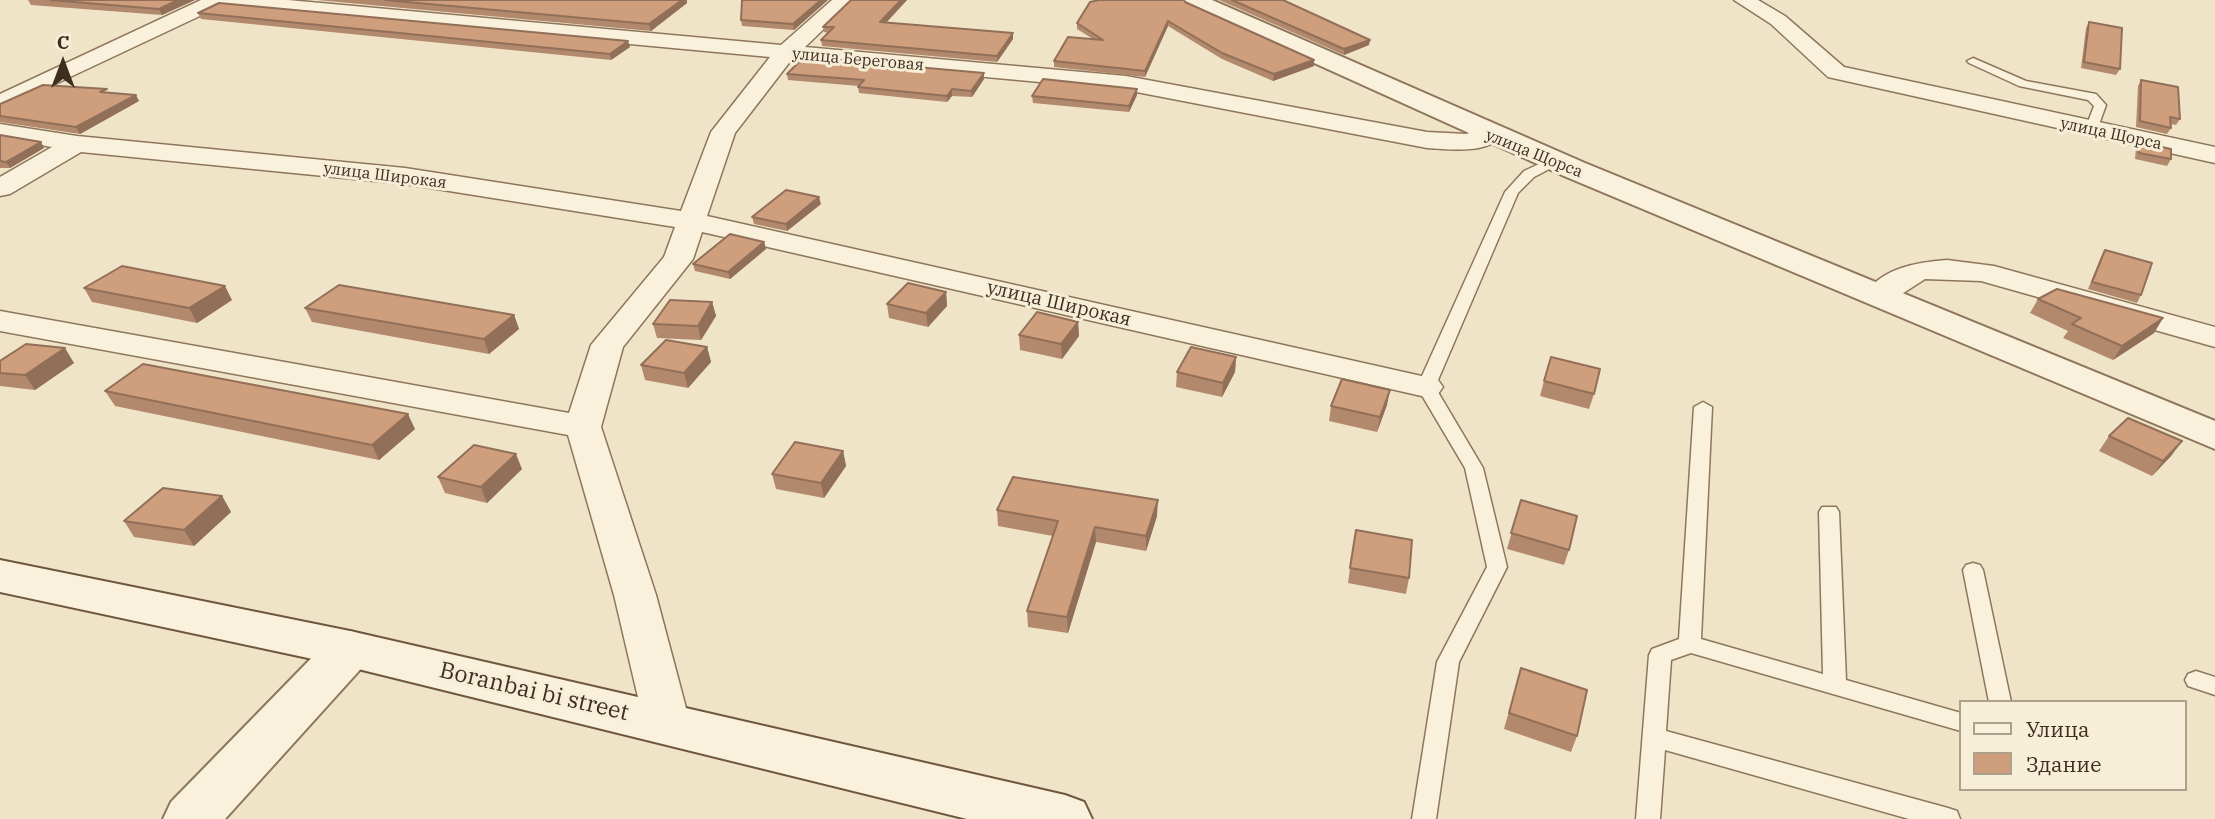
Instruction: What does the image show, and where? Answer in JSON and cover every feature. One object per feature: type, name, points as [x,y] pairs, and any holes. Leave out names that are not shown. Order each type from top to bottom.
[{"type":"street","name":"улица Береговая","points":[[220,0],[783,54],[1126,83],[1427,140],[1468,142],[1489,135]]},
{"type":"street","points":[[0,103],[220,0]]},
{"type":"street","points":[[667,723],[635,595],[583,427],[607,345],[678,260],[723,132],[783,54],[844,0]]},
{"type":"street","name":"улица Щорса","points":[[1194,0],[1489,135],[2215,436]]},
{"type":"street","name":"улица Щорса","points":[[1744,0],[1778,20],[1836,72],[2091,130],[2215,155]]},
{"type":"street","name":"улица Широкая","points":[[0,131],[78,145],[405,176],[692,221],[1426,387]]},
{"type":"street","points":[[0,188],[78,145]]},
{"type":"street","points":[[1880,295],[1918,271],[1947,269],[1983,272],[2215,337]]},
{"type":"street","points":[[0,320],[583,427]]},
{"type":"street","name":"Boranbai bi street","points":[[0,576],[351,649],[1065,819]]},
{"type":"street","points":[[190,819],[351,649]]},
{"type":"lane","points":[[1973,61],[2023,84],[2092,97],[2100,106],[2091,130]]},
{"type":"lane","points":[[1424,819],[1448,662],[1497,567],[1474,468],[1426,387],[1512,192],[1529,174],[1555,161]]},
{"type":"lane","points":[[1690,644],[1703,407]]},
{"type":"lane","points":[[1829,512],[1835,686]]},
{"type":"lane","points":[[1973,570],[2000,700]]},
{"type":"lane","points":[[1648,819],[1661,654],[1690,644],[1960,722]]},
{"type":"lane","points":[[1654,737],[1948,819]]},
{"type":"building","points":[[50,0],[178,0],[159,9]]},
{"type":"building","points":[[385,0],[682,0],[649,24]]},
{"type":"building","points":[[742,0],[821,0],[793,24],[741,20]]},
{"type":"building","points":[[851,0],[901,0],[880,22],[1013,33],[997,56],[821,40],[834,27],[823,27]]},
{"type":"building","points":[[1184,0],[1314,60],[1274,74],[1222,53],[1168,21],[1145,71],[1054,61],[1068,37],[1103,40],[1077,23],[1090,2]]},
{"type":"building","points":[[1232,0],[1283,0],[1370,40],[1344,49]]},
{"type":"building","points":[[219,3],[628,41],[610,54],[198,13]]},
{"type":"building","points":[[2089,22],[2122,28],[2120,69],[2084,62]]},
{"type":"building","points":[[804,57],[984,73],[971,91],[952,89],[947,96],[858,87],[864,80],[787,74]]},
{"type":"building","points":[[1043,79],[1137,89],[1129,106],[1032,96]]},
{"type":"building","points":[[2141,80],[2178,87],[2180,119],[2170,117],[2171,128],[2140,121]]},
{"type":"building","points":[[43,85],[107,89],[100,92],[136,95],[76,127],[0,116],[0,104]]},
{"type":"building","points":[[0,135],[41,142],[6,162],[0,161]]},
{"type":"building","points":[[2139,142],[2171,149],[2171,159],[2139,153]]},
{"type":"building","points":[[786,190],[819,197],[786,224],[752,217]]},
{"type":"building","points":[[730,234],[764,242],[728,272],[693,264]]},
{"type":"building","points":[[2105,250],[2152,263],[2141,295],[2092,282]]},
{"type":"building","points":[[122,266],[225,286],[189,308],[84,288]]},
{"type":"building","points":[[908,283],[946,292],[926,313],[887,304]]},
{"type":"building","points":[[339,285],[514,315],[484,339],[305,308]]},
{"type":"building","points":[[2057,289],[2163,318],[2122,346],[2072,324],[2081,318],[2038,299]]},
{"type":"building","points":[[670,300],[712,302],[698,326],[653,324]]},
{"type":"building","points":[[1037,312],[1078,322],[1061,344],[1019,335]]},
{"type":"building","points":[[666,340],[707,347],[684,373],[641,365]]},
{"type":"building","points":[[26,344],[65,348],[25,375],[0,373],[0,361]]},
{"type":"building","points":[[1191,347],[1236,357],[1223,383],[1177,372]]},
{"type":"building","points":[[1551,357],[1600,369],[1594,394],[1544,381]]},
{"type":"building","points":[[143,364],[408,414],[372,445],[105,391]]},
{"type":"building","points":[[1342,379],[1390,390],[1380,417],[1331,406]]},
{"type":"building","points":[[2128,418],[2182,441],[2163,461],[2109,436]]},
{"type":"building","points":[[795,442],[843,451],[821,483],[772,474]]},
{"type":"building","points":[[474,445],[516,454],[481,487],[438,477]]},
{"type":"building","points":[[1013,477],[1158,500],[1146,536],[1095,527],[1067,617],[1027,611],[1058,521],[997,510]]},
{"type":"building","points":[[163,488],[222,496],[184,530],[124,521]]},
{"type":"building","points":[[1521,500],[1577,516],[1569,550],[1511,533]]},
{"type":"building","points":[[1356,530],[1412,540],[1409,578],[1350,568]]},
{"type":"building","points":[[1521,668],[1587,690],[1577,736],[1509,713]]}]
